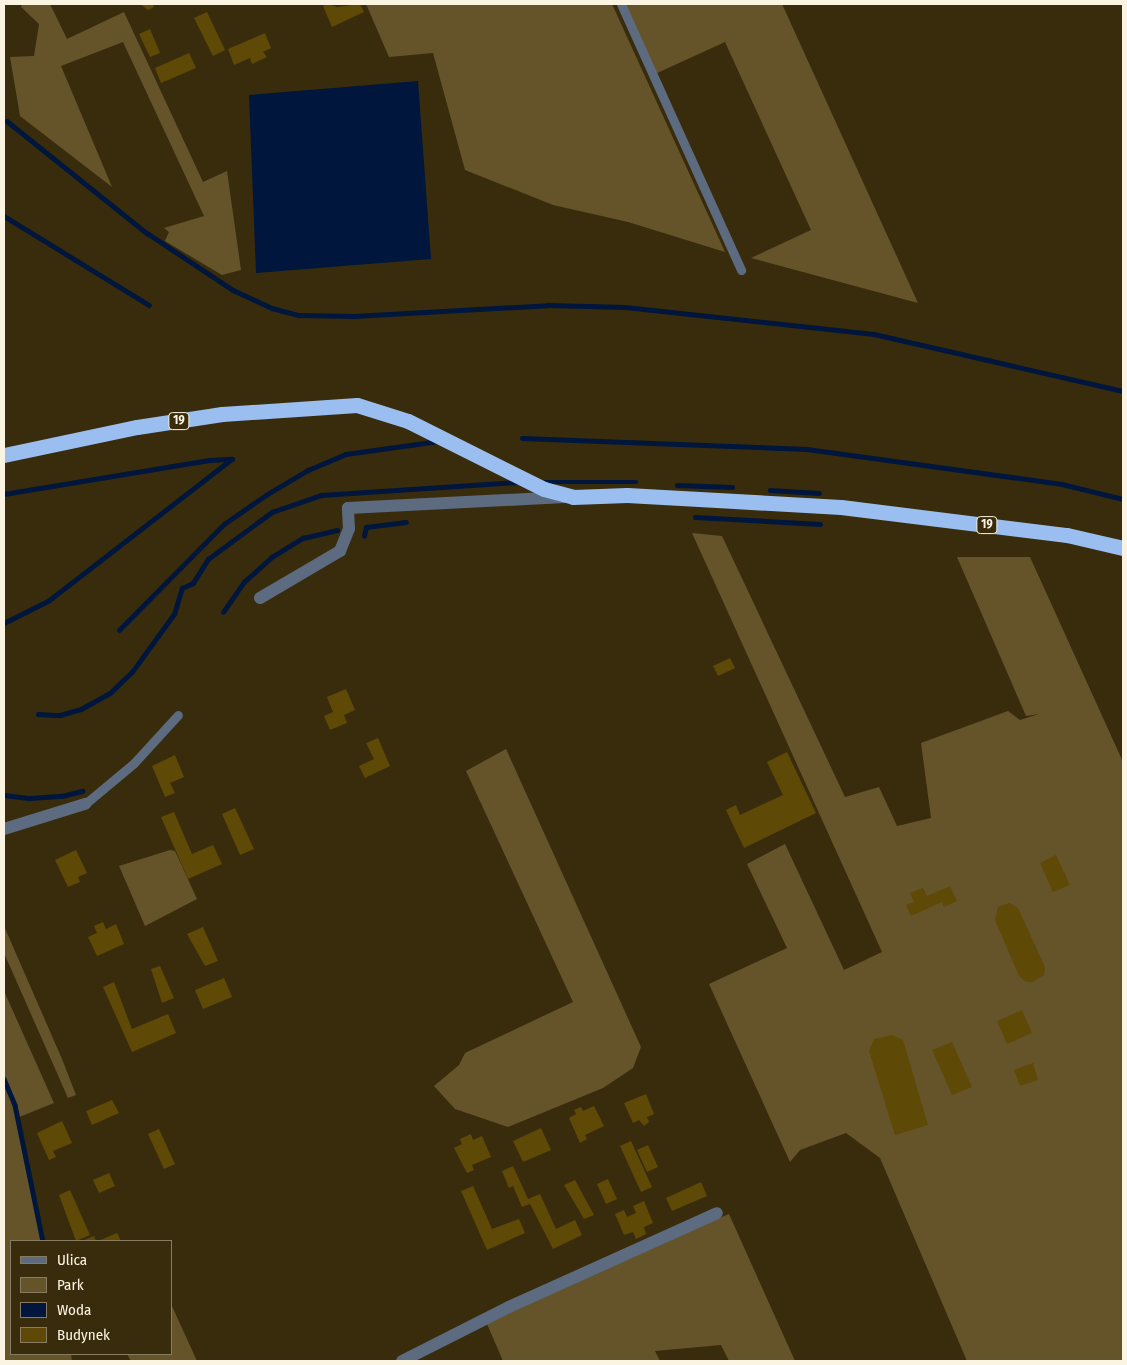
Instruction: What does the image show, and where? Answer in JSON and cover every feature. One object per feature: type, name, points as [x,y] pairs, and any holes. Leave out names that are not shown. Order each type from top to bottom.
[{"type":"highway","name":"19","points":[[4,455],[137,427],[222,414],[357,404],[408,421],[544,489],[572,497],[627,495],[841,507],[1067,535],[1123,548]]},
{"type":"street","points":[[260,598],[340,551],[349,529],[348,508],[572,497]]},
{"type":"street","points":[[4,829],[85,804]]},
{"type":"street","points":[[402,1361],[509,1307],[718,1213]]},
{"type":"lane","points":[[621,4],[741,270]]},
{"type":"lane","points":[[85,804],[134,763],[178,715]]},
{"type":"green space","points":[[22,4],[50,4],[67,39],[124,12],[203,182],[227,171],[241,270],[222,275],[165,241],[169,232],[164,228],[204,216],[123,42],[61,66],[112,187],[20,116],[10,57],[34,56],[39,24],[21,7]]},
{"type":"green space","points":[[366,4],[612,4],[725,252],[628,222],[553,205],[465,170],[433,53],[389,57]]},
{"type":"green space","points":[[625,4],[782,4],[918,303],[751,258],[811,230],[725,42],[655,74]]},
{"type":"green space","points":[[692,533],[722,536],[845,797],[879,787],[897,826],[931,818],[921,743],[1008,711],[1020,720],[1039,714],[1026,716],[957,557],[1030,557],[1123,762],[1123,1361],[967,1361],[880,1158],[846,1133],[800,1150],[790,1162],[709,984],[787,948],[747,864],[785,844],[844,970],[882,952]]},
{"type":"green space","points":[[506,749],[641,1047],[633,1068],[603,1088],[508,1127],[455,1109],[434,1086],[459,1065],[465,1053],[573,1002],[466,771]]},
{"type":"green space","points":[[170,850],[175,851],[197,899],[145,926],[119,866]]},
{"type":"green space","points":[[4,926],[76,1095],[68,1098],[4,953]]},
{"type":"green space","points":[[4,991],[54,1103],[17,1118],[45,1240],[10,1240],[10,1355],[71,1355],[72,1361],[4,1361]]},
{"type":"green space","points":[[729,1214],[795,1361],[729,1361],[721,1345],[655,1351],[660,1361],[503,1361],[487,1324],[633,1255]]},
{"type":"green space","points":[[172,1306],[197,1361],[131,1361],[128,1355],[172,1355]]},
{"type":"water","points":[[418,81],[431,259],[256,273],[249,95]]},
{"type":"building","points":[[140,4],[153,4],[154,7],[148,10]]},
{"type":"building","points":[[328,4],[337,7],[360,4],[364,12],[332,27],[323,6]]},
{"type":"building","points":[[207,12],[225,50],[213,56],[194,18]]},
{"type":"building","points":[[150,29],[160,53],[150,57],[139,34]]},
{"type":"building","points":[[265,33],[271,48],[263,52],[267,57],[252,64],[250,58],[234,65],[228,49]]},
{"type":"building","points":[[189,53],[196,68],[161,83],[155,68]]},
{"type":"building","points":[[730,658],[735,668],[718,676],[713,666]]},
{"type":"building","points":[[346,689],[355,710],[344,715],[347,723],[330,730],[324,716],[333,712],[327,697]]},
{"type":"building","points":[[378,738],[390,766],[365,778],[359,766],[374,759],[366,743]]},
{"type":"building","points":[[787,752],[816,813],[744,848],[726,810],[736,805],[740,815],[783,795],[767,762]]},
{"type":"building","points":[[175,755],[184,777],[170,783],[175,793],[165,797],[152,766]]},
{"type":"building","points":[[235,808],[254,849],[240,855],[222,814]]},
{"type":"building","points":[[174,812],[192,854],[213,845],[222,864],[188,879],[161,817]]},
{"type":"building","points":[[76,850],[87,873],[78,877],[80,882],[68,887],[55,860]]},
{"type":"building","points":[[1056,855],[1070,885],[1053,892],[1040,863]]},
{"type":"building","points":[[950,886],[957,901],[944,907],[942,902],[911,916],[906,905],[914,902],[910,893],[923,888],[927,896]]},
{"type":"building","points":[[1009,903],[1018,908],[1045,967],[1044,975],[1033,982],[1026,982],[1019,976],[995,920],[998,907]]},
{"type":"building","points":[[103,922],[106,929],[116,924],[124,944],[97,956],[88,937],[97,933],[94,926]]},
{"type":"building","points":[[203,927],[218,961],[205,966],[187,934]]},
{"type":"building","points":[[160,966],[174,998],[162,1003],[151,969]]},
{"type":"building","points":[[224,978],[232,997],[203,1009],[195,990]]},
{"type":"building","points":[[114,982],[132,1029],[168,1014],[176,1033],[132,1052],[103,987]]},
{"type":"building","points":[[1022,1010],[1032,1033],[1007,1044],[997,1021]]},
{"type":"building","points":[[892,1035],[903,1040],[928,1125],[895,1135],[869,1051],[874,1039]]},
{"type":"building","points":[[952,1042],[972,1087],[952,1095],[932,1050]]},
{"type":"building","points":[[1033,1063],[1038,1080],[1020,1086],[1014,1070]]},
{"type":"building","points":[[646,1094],[654,1114],[647,1117],[649,1122],[644,1126],[639,1120],[633,1123],[624,1103]]},
{"type":"building","points":[[112,1100],[119,1113],[92,1125],[86,1111]]},
{"type":"building","points":[[594,1106],[604,1126],[585,1135],[587,1139],[580,1143],[569,1118],[576,1114],[574,1110],[581,1107],[583,1111]]},
{"type":"building","points":[[62,1121],[72,1143],[53,1151],[56,1157],[49,1160],[37,1133]]},
{"type":"building","points":[[541,1128],[551,1150],[523,1162],[513,1141]]},
{"type":"building","points":[[159,1129],[175,1164],[164,1169],[148,1134]]},
{"type":"building","points":[[471,1134],[473,1140],[482,1136],[491,1157],[472,1165],[474,1170],[467,1173],[454,1148],[462,1144],[460,1139]]},
{"type":"building","points":[[631,1141],[652,1187],[641,1192],[620,1146]]},
{"type":"building","points":[[648,1145],[658,1167],[647,1172],[637,1150]]},
{"type":"building","points":[[513,1166],[528,1199],[540,1194],[556,1229],[575,1220],[582,1235],[553,1249],[530,1204],[522,1207],[513,1186],[509,1188],[502,1171]]},
{"type":"building","points":[[109,1173],[115,1186],[99,1193],[93,1180]]},
{"type":"building","points":[[608,1179],[617,1199],[606,1204],[597,1184]]},
{"type":"building","points":[[575,1180],[594,1215],[584,1219],[564,1185]]},
{"type":"building","points":[[701,1182],[707,1196],[672,1211],[666,1198]]},
{"type":"building","points":[[473,1186],[492,1229],[519,1219],[525,1233],[487,1250],[461,1191]]},
{"type":"building","points":[[70,1190],[90,1235],[76,1240],[59,1195]]},
{"type":"building","points":[[644,1201],[653,1223],[644,1227],[646,1234],[636,1239],[633,1232],[624,1235],[615,1214],[624,1210],[627,1217],[636,1213],[633,1206]]},
{"type":"building","points":[[117,1233],[120,1240],[100,1240]]},
{"type":"building","points":[[94,1236],[96,1240],[84,1240]]},
{"type":"waterway","points":[[7,121],[147,233],[233,290],[272,308],[299,315],[354,316],[548,305],[625,307],[874,334],[1123,391]]},
{"type":"waterway","points":[[4,216],[149,305]]},
{"type":"waterway","points":[[522,438],[807,449],[1062,484],[1123,499]]},
{"type":"waterway","points":[[119,630],[224,524],[266,495],[308,470],[346,454],[438,441]]},
{"type":"waterway","points":[[4,494],[210,460],[232,459]]},
{"type":"waterway","points":[[4,623],[48,601],[232,459]]},
{"type":"waterway","points":[[38,714],[60,715],[81,709],[110,693],[132,672],[174,614],[182,588],[193,583],[208,559],[272,512],[321,495],[517,482]]},
{"type":"waterway","points":[[545,482],[636,482]]},
{"type":"waterway","points":[[677,485],[732,487]]},
{"type":"waterway","points":[[770,490],[819,493]]},
{"type":"waterway","points":[[695,517],[820,524]]},
{"type":"waterway","points":[[364,536],[366,527],[406,522]]},
{"type":"waterway","points":[[223,612],[244,582],[272,557],[303,538],[337,530]]},
{"type":"waterway","points":[[4,795],[30,798],[62,796],[82,791]]},
{"type":"waterway","points":[[4,1079],[15,1105],[43,1240]]}]
